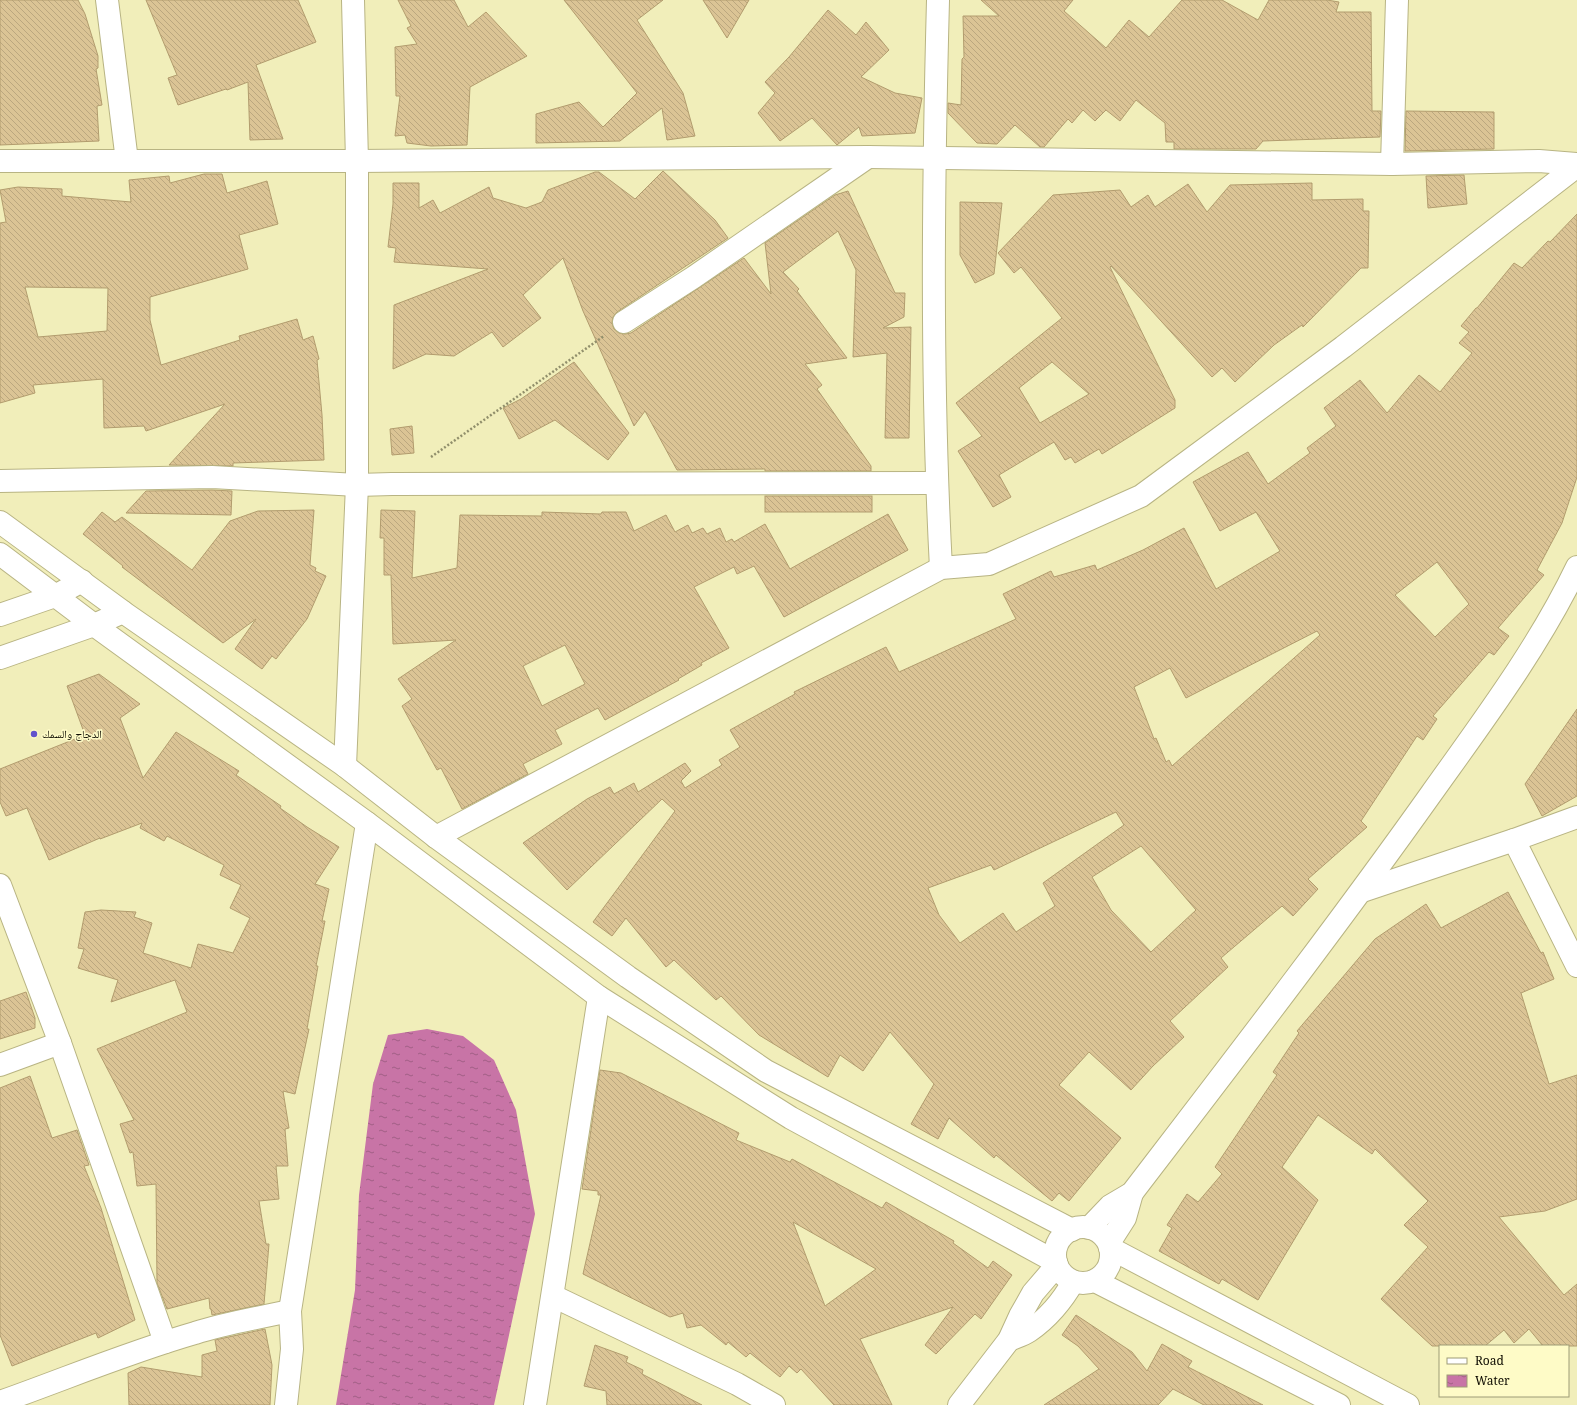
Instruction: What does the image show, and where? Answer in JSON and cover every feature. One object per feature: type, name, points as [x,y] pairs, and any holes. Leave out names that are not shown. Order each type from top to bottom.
[{"type":"street","points":[[107,0],[127,161]]},
{"type":"street","points":[[345,766],[357,486],[354,0]]},
{"type":"street","points":[[938,0],[934,158],[937,483],[941,568]]},
{"type":"street","points":[[1392,164],[1397,0]]},
{"type":"street","points":[[0,161],[356,161],[868,156],[1392,164],[1539,161],[1577,165]]},
{"type":"street","points":[[624,322],[694,277],[868,156]]},
{"type":"street","points":[[436,837],[941,568],[989,564],[1141,496],[1343,346],[1577,165]]},
{"type":"street","points":[[0,481],[212,477],[357,486],[392,484],[937,483]]},
{"type":"street","points":[[0,522],[82,581],[122,612],[345,766],[436,837],[628,976],[766,1071],[1080,1229],[1096,1230],[1104,1236],[1110,1246],[1111,1257],[1105,1273],[1084,1281],[1067,1292],[1048,1315],[1029,1331],[1009,1340]]},
{"type":"street","points":[[0,554],[94,625],[367,823],[599,997],[791,1118],[1056,1263]]},
{"type":"street","points":[[1110,1246],[1125,1218],[1132,1193],[1362,891],[1512,679],[1562,599],[1577,567]]},
{"type":"street","points":[[0,615],[55,596],[82,581]]},
{"type":"street","points":[[0,658],[94,625],[122,612]]},
{"type":"street","points":[[1362,891],[1514,840],[1577,817]]},
{"type":"street","points":[[286,1405],[292,1349],[290,1312],[367,823]]},
{"type":"street","points":[[1514,840],[1577,966]]},
{"type":"street","points":[[0,885],[60,1043],[165,1342]]},
{"type":"street","points":[[535,1405],[599,997]]},
{"type":"street","points":[[0,1065],[60,1043]]},
{"type":"street","points":[[1132,1193],[1110,1206],[1080,1229],[1062,1236],[1055,1253],[1056,1263],[1063,1275],[1084,1281],[1339,1405]]},
{"type":"street","points":[[1110,1246],[1408,1405]]},
{"type":"street","points":[[959,1405],[1009,1340],[1033,1293],[1056,1263]]},
{"type":"street","points":[[553,1296],[737,1384],[774,1405]]},
{"type":"street","points":[[0,1402],[165,1342],[232,1322],[290,1312]]},
{"type":"path","points":[[430,457],[624,322]]},
{"type":"water","points":[[427,1029],[463,1036],[494,1060],[516,1110],[535,1214],[494,1405],[336,1405],[355,1290],[359,1195],[373,1084],[388,1035]]},
{"type":"building","points":[[0,0],[78,0],[85,14],[98,56],[98,68],[96,69],[102,105],[97,106],[99,141],[0,145]]},
{"type":"building","points":[[146,0],[298,0],[316,42],[256,65],[283,139],[250,140],[248,82],[178,105],[168,78],[177,75]]},
{"type":"building","points":[[398,0],[454,0],[468,27],[486,12],[527,56],[470,87],[467,145],[431,146],[407,143],[405,135],[395,136],[400,96],[396,96],[395,47],[417,44],[407,28],[411,26]]},
{"type":"building","points":[[564,0],[663,0],[637,20],[683,93],[695,136],[667,140],[662,108],[620,141],[536,143],[536,114],[579,102],[603,127],[637,93]]},
{"type":"building","points":[[703,0],[749,0],[727,38]]},
{"type":"building","points":[[981,0],[1073,0],[1064,11],[1106,48],[1129,20],[1149,37],[1182,0],[1222,0],[1258,20],[1269,0],[1327,0],[1339,2],[1336,12],[1371,12],[1372,111],[1381,111],[1380,137],[1263,141],[1256,149],[1174,149],[1174,142],[1166,142],[1165,123],[1136,100],[1120,121],[1106,110],[1095,121],[1083,110],[1072,123],[1068,119],[1044,147],[1040,147],[1015,125],[997,144],[977,143],[948,113],[948,103],[961,105],[962,59],[964,57],[963,16],[999,16]]},
{"type":"building","points":[[828,10],[856,35],[866,22],[889,50],[861,77],[895,93],[922,98],[915,133],[862,136],[859,127],[837,145],[812,118],[780,141],[758,113],[775,93],[765,82],[789,57]]},
{"type":"building","points":[[1406,111],[1494,112],[1494,149],[1405,151]]},
{"type":"building","points":[[663,171],[715,220],[728,238],[617,312],[613,317],[612,323],[614,329],[619,333],[631,333],[744,258],[771,294],[765,243],[835,195],[848,191],[895,293],[905,293],[904,317],[883,328],[911,327],[909,438],[885,438],[887,353],[853,357],[856,270],[838,231],[783,272],[799,289],[797,291],[847,358],[805,364],[822,385],[817,389],[871,466],[871,471],[765,471],[765,469],[677,470],[645,411],[634,426],[583,311],[563,258],[523,295],[541,318],[503,347],[492,332],[454,356],[426,354],[393,369],[394,305],[488,269],[394,262],[396,248],[388,247],[393,204],[393,183],[419,183],[419,208],[433,200],[440,213],[489,187],[493,198],[526,208],[542,202],[548,190],[595,172],[599,172],[635,199]]},
{"type":"building","points":[[204,174],[222,174],[227,193],[267,181],[278,224],[239,235],[248,269],[150,297],[150,320],[161,365],[240,340],[239,336],[297,319],[303,340],[313,336],[319,359],[317,360],[324,460],[233,463],[233,466],[169,465],[225,404],[146,431],[144,426],[104,428],[103,379],[33,385],[35,393],[0,403],[0,223],[6,222],[0,190],[18,187],[62,189],[62,196],[131,202],[129,180],[169,176],[170,183]],"holes":[[[25,287],[108,288],[107,331],[38,337]]]},
{"type":"building","points":[[1464,175],[1467,204],[1428,208],[1426,176]]},
{"type":"building","points":[[1312,183],[1312,200],[1363,199],[1363,211],[1369,211],[1368,268],[1361,268],[1303,327],[1302,325],[1274,345],[1235,382],[1222,368],[1212,377],[1111,266],[1110,267],[1175,400],[1175,408],[1102,454],[1099,449],[1075,463],[1071,457],[1065,460],[1054,442],[999,475],[1011,497],[993,507],[958,451],[982,436],[956,403],[1062,318],[1021,267],[1014,273],[998,253],[1053,195],[1120,190],[1131,207],[1148,195],[1155,207],[1188,184],[1207,212],[1230,185]],"holes":[[[1052,362],[1089,394],[1040,423],[1019,388]]]},
{"type":"building","points":[[960,202],[1002,203],[994,274],[975,283],[960,255]]},
{"type":"building","points":[[1577,214],[1577,477],[1562,523],[1537,570],[1544,575],[1498,628],[1509,636],[1494,655],[1489,652],[1433,716],[1437,719],[1423,740],[1417,736],[1361,821],[1367,827],[1308,879],[1318,889],[1293,916],[1282,906],[1221,958],[1228,967],[1170,1021],[1184,1037],[1153,1066],[1131,1090],[1089,1052],[1059,1085],[1121,1138],[1069,1201],[1059,1193],[1052,1201],[996,1155],[994,1158],[949,1118],[938,1139],[911,1124],[934,1084],[890,1032],[863,1071],[840,1055],[828,1077],[759,1035],[721,996],[716,1000],[674,960],[666,967],[626,918],[612,936],[593,922],[675,811],[662,799],[567,890],[523,843],[587,799],[610,787],[614,794],[634,783],[638,792],[685,763],[691,771],[681,781],[685,788],[722,765],[719,760],[740,747],[730,730],[795,694],[794,692],[886,647],[899,672],[1016,619],[1003,594],[1051,571],[1054,577],[1095,565],[1097,570],[1143,550],[1184,528],[1216,589],[1280,551],[1256,512],[1220,531],[1193,482],[1248,452],[1268,484],[1310,453],[1307,448],[1336,426],[1324,408],[1360,380],[1387,413],[1419,375],[1440,392],[1472,353],[1459,343],[1469,332],[1461,326],[1514,263],[1522,268],[1548,241],[1550,242]],"holes":[[[1437,562],[1469,604],[1435,637],[1395,595]],[[1317,631],[1320,635],[1172,766],[1169,760],[1166,762],[1156,738],[1154,739],[1134,687],[1170,668],[1186,698]],[[1116,812],[1124,825],[1043,883],[1055,906],[1016,932],[1003,913],[960,943],[939,915],[928,888],[991,865],[994,870]],[[1141,846],[1196,910],[1151,952],[1111,910],[1092,877]]]},
{"type":"building","points":[[574,362],[629,433],[608,460],[555,420],[519,439],[503,408],[521,399]]},
{"type":"building","points":[[412,426],[414,453],[392,455],[390,429]]},
{"type":"building","points":[[146,491],[232,491],[231,515],[126,513]]},
{"type":"building","points":[[765,496],[872,496],[872,512],[765,512]]},
{"type":"building","points":[[314,510],[310,565],[316,568],[315,571],[326,576],[307,619],[276,659],[272,656],[262,669],[235,649],[256,619],[223,643],[122,567],[123,566],[83,534],[102,512],[115,522],[122,517],[192,570],[230,521],[258,511]]},
{"type":"building","points":[[381,510],[415,511],[412,578],[457,568],[460,515],[542,516],[542,512],[601,514],[602,512],[626,512],[634,531],[666,515],[675,532],[688,525],[692,533],[703,528],[707,534],[720,528],[726,542],[732,539],[734,542],[765,524],[790,569],[888,514],[908,550],[784,617],[754,566],[737,574],[734,567],[694,587],[729,648],[701,663],[702,665],[678,679],[679,680],[605,720],[598,708],[555,730],[562,744],[523,764],[528,774],[462,809],[441,768],[437,770],[402,706],[412,699],[398,679],[456,640],[393,644],[391,575],[384,575],[384,538],[380,538]],"holes":[[[565,645],[585,684],[542,706],[523,666]]]},
{"type":"building","points":[[99,674],[140,704],[120,718],[143,778],[176,732],[239,771],[236,775],[281,806],[280,808],[307,827],[339,847],[315,884],[329,889],[322,921],[325,921],[316,966],[318,966],[307,1029],[309,1029],[295,1094],[283,1091],[289,1128],[285,1129],[288,1166],[276,1166],[279,1199],[259,1201],[266,1244],[269,1244],[264,1304],[212,1315],[209,1298],[167,1309],[157,1283],[156,1184],[137,1186],[133,1152],[130,1153],[120,1124],[134,1120],[97,1049],[187,1012],[175,980],[111,1002],[118,980],[78,968],[84,949],[78,948],[85,912],[101,910],[136,912],[134,917],[152,923],[143,953],[191,968],[198,944],[233,953],[250,918],[230,908],[241,885],[220,875],[224,865],[167,836],[164,841],[140,828],[142,823],[100,838],[49,860],[27,808],[6,816],[0,802],[0,769],[85,735],[67,686]]},
{"type":"building","points":[[1577,709],[1577,796],[1542,816],[1525,784]]},
{"type":"building","points":[[1508,892],[1541,953],[1543,952],[1554,979],[1521,993],[1549,1084],[1577,1075],[1577,1199],[1545,1211],[1499,1217],[1564,1295],[1577,1284],[1577,1346],[1542,1345],[1529,1329],[1514,1343],[1504,1330],[1486,1345],[1432,1346],[1381,1299],[1428,1247],[1404,1225],[1428,1201],[1375,1149],[1372,1154],[1318,1115],[1282,1167],[1318,1200],[1258,1300],[1222,1279],[1219,1284],[1159,1251],[1172,1228],[1167,1225],[1187,1194],[1198,1202],[1222,1174],[1215,1167],[1277,1075],[1273,1072],[1299,1033],[1297,1031],[1375,939],[1426,904],[1441,928]]},
{"type":"building","points":[[26,992],[35,1018],[35,1028],[0,1039],[0,1001]]},
{"type":"building","points":[[600,1070],[621,1073],[739,1133],[736,1140],[790,1162],[792,1159],[882,1208],[886,1202],[954,1241],[953,1243],[988,1268],[993,1261],[1012,1275],[981,1319],[975,1314],[936,1354],[925,1345],[953,1307],[860,1339],[892,1405],[834,1405],[801,1369],[797,1373],[789,1366],[780,1377],[750,1353],[746,1357],[728,1342],[726,1345],[701,1325],[687,1328],[683,1313],[670,1317],[583,1274],[601,1195],[598,1195],[598,1191],[582,1189]],"holes":[[[793,1222],[876,1269],[825,1306]]]},
{"type":"building","points":[[30,1076],[52,1138],[77,1130],[89,1165],[84,1166],[101,1208],[135,1320],[98,1338],[96,1333],[12,1366],[0,1335],[0,1088]]},
{"type":"building","points":[[1076,1315],[1132,1352],[1147,1371],[1162,1344],[1192,1361],[1188,1367],[1263,1405],[1204,1405],[1173,1389],[1158,1405],[1044,1405],[1099,1369],[1078,1346],[1062,1335]]},
{"type":"building","points":[[265,1329],[272,1365],[270,1405],[129,1405],[128,1373],[141,1367],[202,1377],[202,1355],[217,1351],[215,1340]]},
{"type":"building","points":[[595,1345],[628,1357],[626,1362],[643,1370],[642,1374],[702,1405],[607,1405],[606,1391],[584,1386]]},
{"type":"place","name":"الدجاج والسمك","points":[[34,734]]}]
